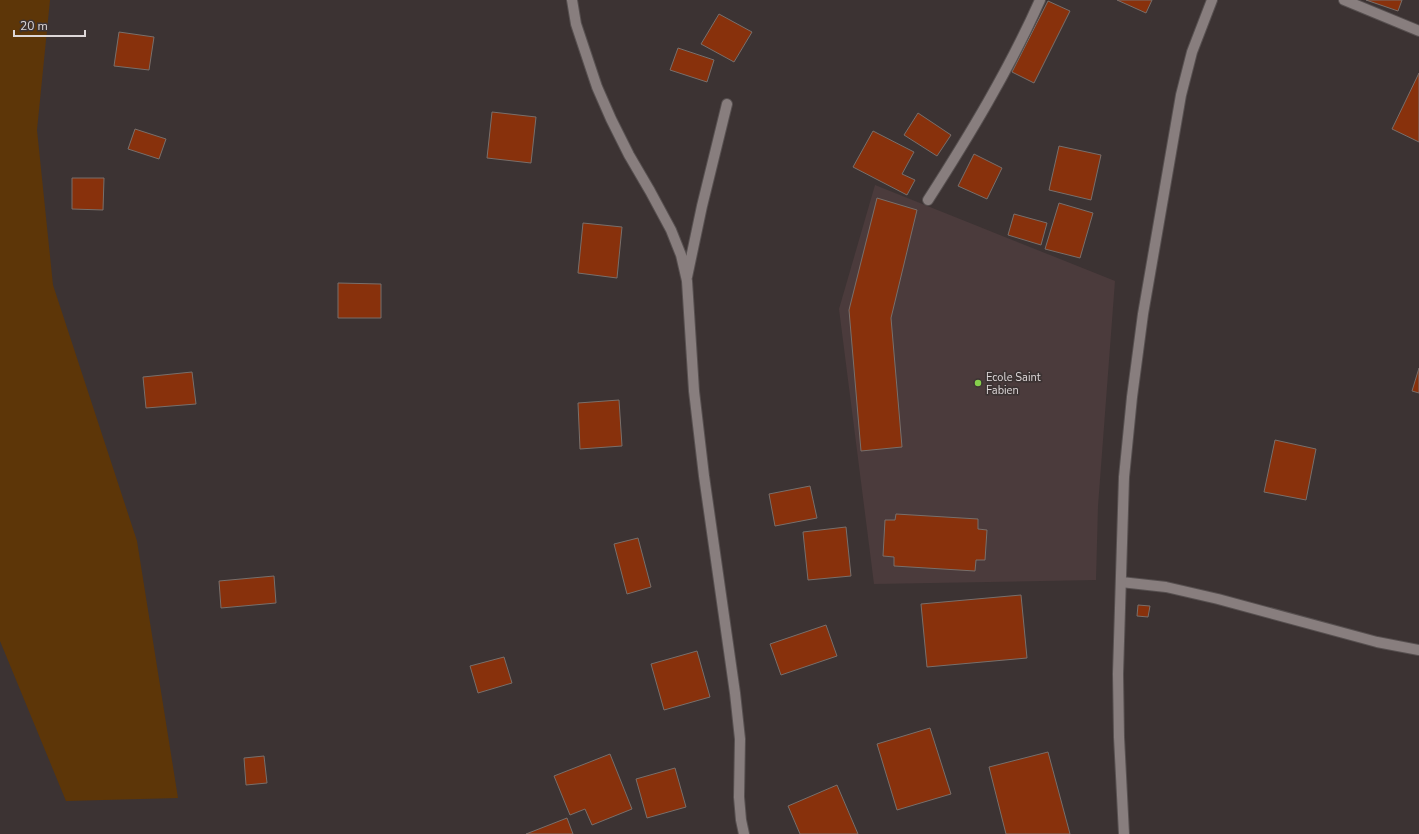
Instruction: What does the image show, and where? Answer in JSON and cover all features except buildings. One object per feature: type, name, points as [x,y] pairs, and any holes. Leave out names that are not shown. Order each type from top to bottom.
[{"type":"street","points":[[572,0],[576,24],[597,87],[629,155],[671,230],[687,281],[695,399],[704,476],[736,693],[740,739],[739,797],[744,834]]},
{"type":"street","points":[[928,200],[957,156],[999,82],[1040,0]]},
{"type":"street","points":[[1124,834],[1118,713],[1118,674],[1124,477],[1132,397],[1143,314],[1182,95],[1192,52],[1212,0]]},
{"type":"street","points":[[1344,0],[1419,31]]},
{"type":"street","points":[[687,281],[702,206],[727,104]]},
{"type":"street","points":[[1121,582],[1181,590],[1377,642],[1419,650]]},
{"type":"shaded area","points":[[0,0],[50,0],[37,130],[53,285],[137,541],[178,798],[66,801],[0,641]]},
{"type":"shaded area","name":"Ecole Saint Fabien","points":[[875,185],[1115,281],[1098,506],[1096,580],[874,584],[839,309]]},
{"type":"place","name":"Ecole Saint Fabien","points":[[978,383]]}]
